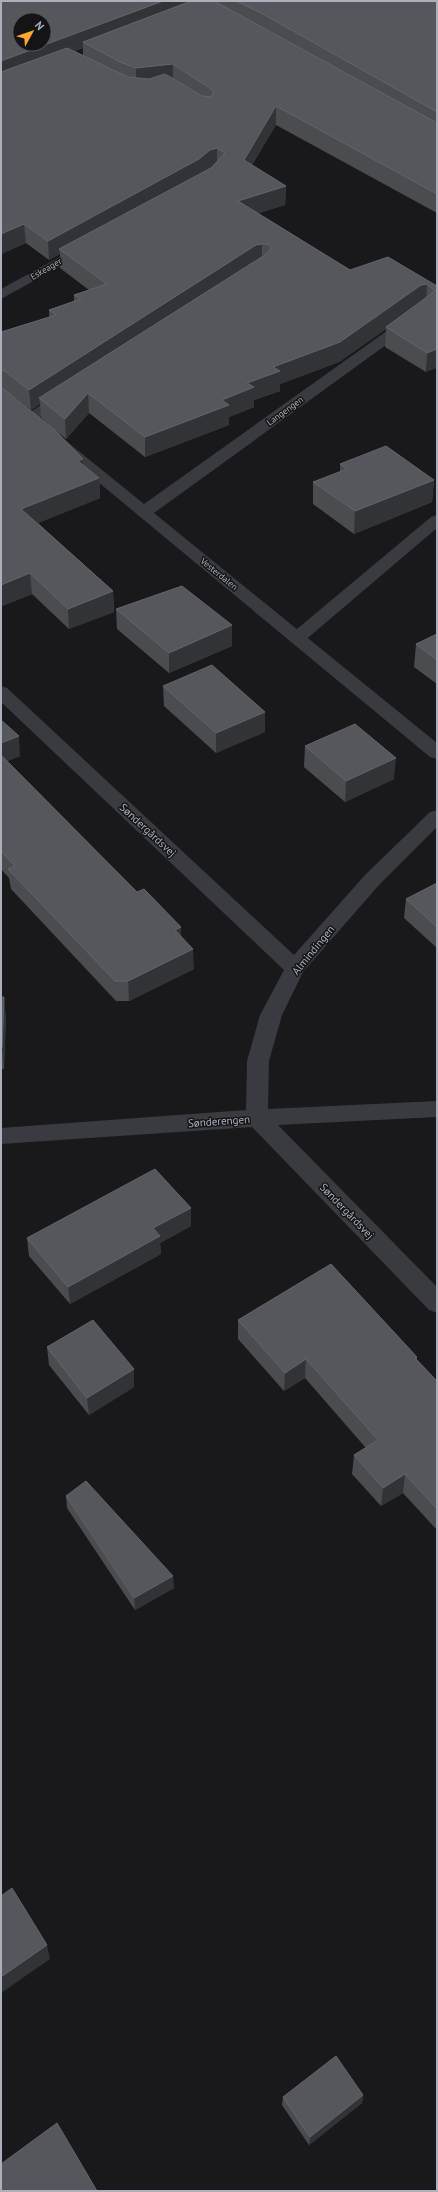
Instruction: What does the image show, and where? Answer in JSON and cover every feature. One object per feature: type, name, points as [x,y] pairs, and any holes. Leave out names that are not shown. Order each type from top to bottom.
[{"type":"street","name":"Eskeager","points":[[1,295],[96,241]]},
{"type":"street","name":"Langengen","points":[[144,512],[419,314]]},
{"type":"street","name":"Vesterdalen","points":[[76,388],[34,422],[437,753]]},
{"type":"street","points":[[298,638],[437,520]]},
{"type":"street","name":"Søndergårdsvej","points":[[1,692],[295,968]]},
{"type":"street","name":"Almindingen","points":[[257,1118],[258,1061],[270,1015],[295,968],[372,880],[437,816]]},
{"type":"street","name":"Sønderengen","points":[[1,1136],[257,1118],[437,1109]]},
{"type":"street","name":"Søndergårdsvej","points":[[257,1118],[437,1303]]},
{"type":"building","points":[[1,1],[163,1],[52,42],[52,12],[12,12],[12,52],[25,52],[1,61]]},
{"type":"building","points":[[191,1],[214,1],[437,123],[437,194],[276,106],[244,160],[286,186],[238,201],[350,270],[388,257],[437,286],[437,349],[427,353],[386,327],[435,291],[427,284],[421,285],[340,342],[273,367],[280,371],[247,383],[254,387],[222,400],[229,405],[145,437],[88,393],[65,419],[39,398],[268,253],[271,248],[268,244],[256,245],[29,390],[5,371],[1,370],[1,332],[56,315],[49,310],[81,299],[74,295],[107,284],[59,249],[211,168],[225,153],[217,148],[210,150],[199,159],[48,241],[24,224],[1,234],[1,72],[67,48],[128,77],[149,79],[165,74],[202,96],[211,97],[214,91],[173,64],[136,68],[120,62],[83,42]]},
{"type":"building","points":[[236,1],[437,1],[437,112],[263,14]]},
{"type":"building","points":[[1,387],[55,430],[83,459],[78,461],[99,478],[21,509],[113,591],[68,609],[30,573],[1,585]]},
{"type":"building","points":[[386,446],[434,480],[355,511],[313,482],[347,469],[340,464]]},
{"type":"building","points":[[182,586],[232,625],[169,653],[116,609]]},
{"type":"building","points":[[437,634],[437,660],[416,644]]},
{"type":"building","points":[[212,665],[265,712],[216,733],[163,686]]},
{"type":"building","points":[[1,720],[19,736],[1,743]]},
{"type":"building","points":[[355,724],[396,758],[346,781],[305,746]]},
{"type":"building","points":[[1,755],[137,892],[144,889],[181,927],[175,930],[193,949],[128,981],[115,981],[8,869],[15,866],[1,851]]},
{"type":"building","points":[[437,883],[437,927],[406,899]]},
{"type":"building","points":[[1,997],[4,997],[1,1049]]},
{"type":"building","points":[[155,1169],[191,1208],[153,1228],[160,1236],[68,1287],[27,1238]]},
{"type":"building","points":[[331,1264],[417,1357],[415,1358],[437,1381],[437,1509],[405,1474],[383,1488],[354,1455],[378,1440],[306,1359],[285,1373],[238,1320]]},
{"type":"building","points":[[93,1320],[134,1369],[87,1398],[47,1347]]},
{"type":"building","points":[[86,1481],[173,1576],[134,1598],[66,1496]]},
{"type":"building","points":[[12,1888],[47,1945],[1,1977],[1,1896]]},
{"type":"building","points":[[336,2056],[363,2095],[310,2137],[283,2097]]},
{"type":"building","points":[[57,2123],[97,2191],[1,2191],[1,2164]]}]
